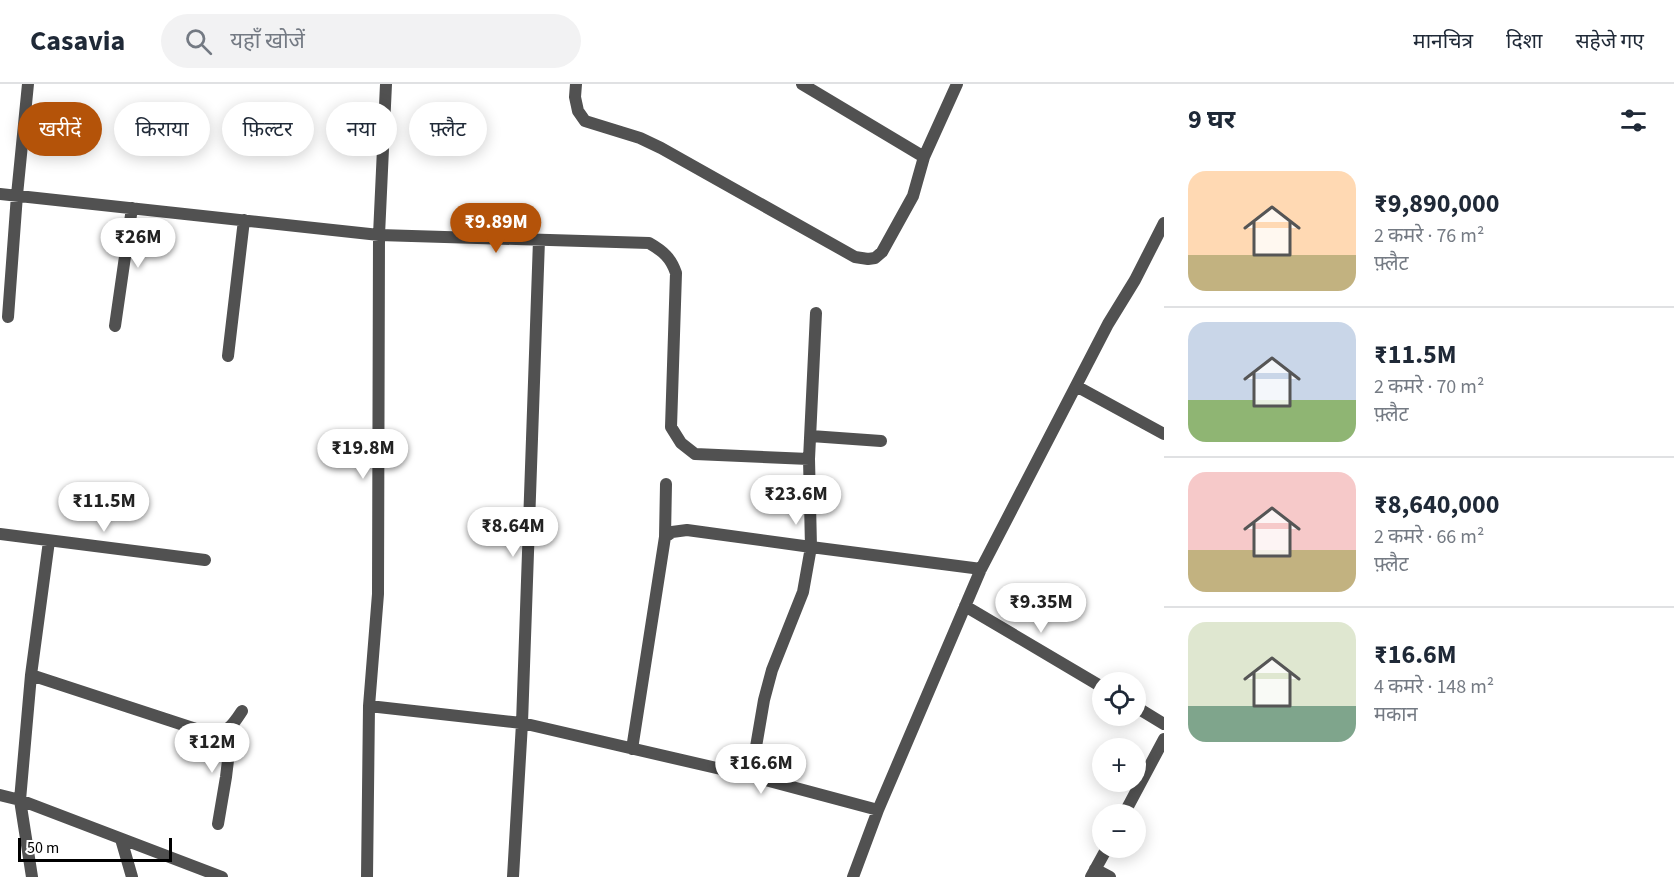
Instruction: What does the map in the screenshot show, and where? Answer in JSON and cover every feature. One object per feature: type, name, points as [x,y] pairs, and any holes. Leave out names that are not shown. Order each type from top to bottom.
[{"type":"street","points":[[8,317],[28,84]]},
{"type":"street","points":[[366,877],[369,706],[378,594],[379,235],[386,84]]},
{"type":"street","points":[[576,84],[575,97],[578,111],[585,121],[640,138],[661,148],[855,257],[868,259],[875,258],[882,252],[913,196],[924,157],[957,84]]},
{"type":"street","points":[[802,84],[924,157]]},
{"type":"street","points":[[0,194],[379,235],[649,243],[663,252],[673,264],[676,273],[671,427],[681,443],[695,454],[809,459]]},
{"type":"street","points":[[115,326],[132,208]]},
{"type":"street","points":[[228,356],[244,220]]},
{"type":"street","points":[[853,877],[878,810],[981,569],[1108,324],[1135,280],[1164,223]]},
{"type":"street","points":[[513,877],[522,723],[539,240]]},
{"type":"street","points":[[751,776],[764,700],[772,670],[803,592],[811,547],[809,459],[816,313]]},
{"type":"street","points":[[1076,386],[1164,434]]},
{"type":"street","points":[[811,435],[881,441]]},
{"type":"street","points":[[632,749],[665,537],[666,484]]},
{"type":"street","points":[[665,537],[672,532],[687,530],[981,569]]},
{"type":"street","points":[[0,534],[205,560]]},
{"type":"street","points":[[33,877],[20,800],[31,675],[49,541]]},
{"type":"street","points":[[965,606],[1092,681]]},
{"type":"street","points":[[31,675],[202,731],[218,733],[232,727]]},
{"type":"street","points":[[369,706],[522,723],[751,776],[878,810]]},
{"type":"street","points":[[218,824],[232,727],[242,711]]},
{"type":"street","points":[[1146,713],[1164,724]]},
{"type":"street","points":[[1129,804],[1164,739]]},
{"type":"street","points":[[0,795],[20,800],[222,877]]},
{"type":"street","points":[[121,838],[132,877]]},
{"type":"street","points":[[1101,858],[1093,873],[1110,877]]}]
